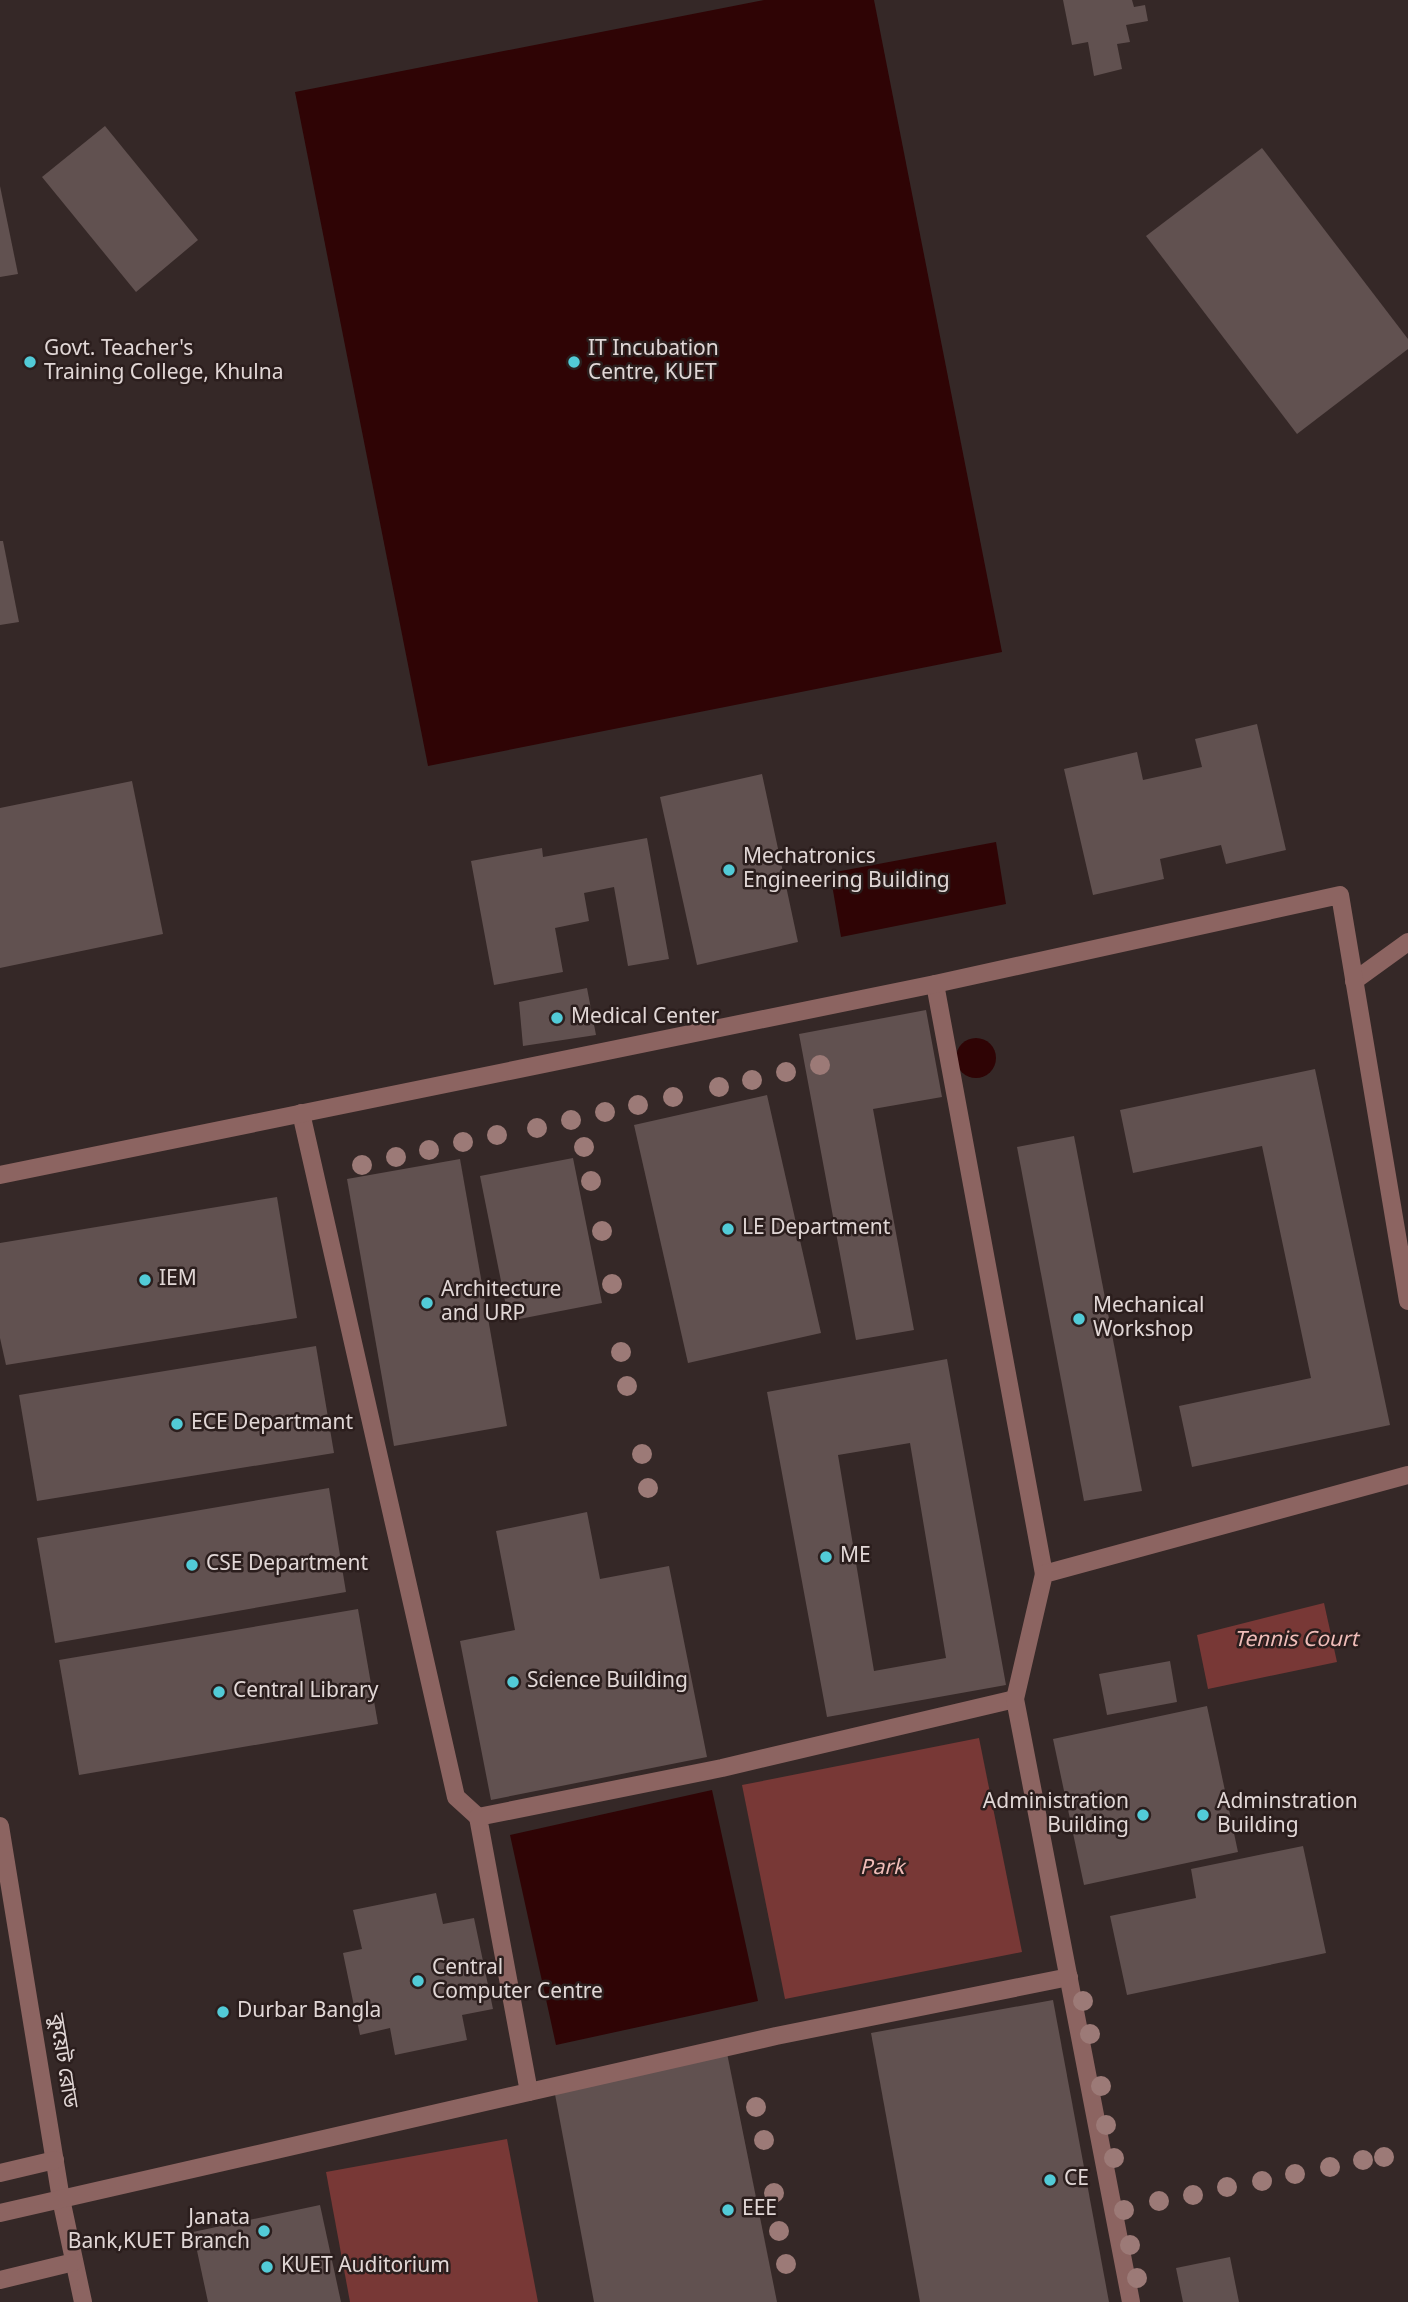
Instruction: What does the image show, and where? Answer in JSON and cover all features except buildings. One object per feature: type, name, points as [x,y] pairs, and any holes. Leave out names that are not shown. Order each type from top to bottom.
[{"type":"street","points":[[0,1175],[934,984],[1340,895],[1408,1301]]},
{"type":"street","points":[[1354,981],[1408,942]]},
{"type":"street","points":[[934,984],[1044,1574],[1014,1699],[1131,2302]]},
{"type":"street","points":[[300,1113],[456,1797],[478,1817],[529,2092]]},
{"type":"street","points":[[1044,1574],[1408,1475]]},
{"type":"street","points":[[478,1817],[722,1768],[1014,1699]]},
{"type":"street","name":"কুয়েট রোড","points":[[0,1832],[4,1874],[61,2199],[83,2302]]},
{"type":"street","points":[[0,2213],[776,2036],[1069,1977]]},
{"type":"street","points":[[0,2172],[55,2160]]},
{"type":"street","points":[[0,2280],[74,2262]]},
{"type":"green space","name":"Tennis Court","points":[[1324,1603],[1337,1662],[1208,1689],[1197,1635]]},
{"type":"green space","name":"Park","points":[[979,1738],[1022,1952],[785,1999],[742,1785]]},
{"type":"green space","points":[[507,2139],[538,2302],[350,2302],[326,2172]]},
{"type":"shaded area","points":[[764,0],[874,0],[1002,652],[428,766],[295,92]]},
{"type":"shaded area","points":[[996,842],[1006,904],[841,937],[830,873]]},
{"type":"shaded area","points":[[976,1038],[984,1039],[990,1044],[995,1050],[995,1066],[990,1072],[984,1077],[976,1078],[968,1077],[962,1072],[957,1066],[956,1058],[957,1050],[962,1044],[968,1039]]},
{"type":"shaded area","points":[[712,1790],[758,2001],[556,2045],[510,1835]]},
{"type":"place","name":"Govt. Teacher's Training College, Khulna","points":[[30,362]]},
{"type":"place","name":"IT Incubation Centre, KUET","points":[[574,362]]},
{"type":"place","name":"Mechatronics Engineering Building","points":[[729,870]]},
{"type":"place","name":"Medical Center","points":[[557,1018]]},
{"type":"place","name":"LE Department","points":[[728,1229]]},
{"type":"place","name":"IEM","points":[[145,1280]]},
{"type":"place","name":"Architecture and URP","points":[[427,1303]]},
{"type":"place","name":"Mechanical Workshop","points":[[1079,1319]]},
{"type":"place","name":"ECE Departmant","points":[[177,1424]]},
{"type":"place","name":"ME","points":[[826,1557]]},
{"type":"place","name":"CSE Department","points":[[192,1565]]},
{"type":"place","name":"Science Building","points":[[513,1682]]},
{"type":"place","name":"Central Library","points":[[219,1692]]},
{"type":"place","name":"Administration Building","points":[[1143,1815]]},
{"type":"place","name":"Adminstration Building","points":[[1203,1815]]},
{"type":"place","name":"Central Computer Centre","points":[[418,1981]]},
{"type":"place","name":"Durbar Bangla","points":[[223,2012]]},
{"type":"place","name":"CE","points":[[1050,2180]]},
{"type":"place","name":"EEE","points":[[728,2210]]},
{"type":"place","name":"Janata Bank,KUET Branch","points":[[264,2231]]},
{"type":"place","name":"KUET Auditorium","points":[[267,2267]]}]
